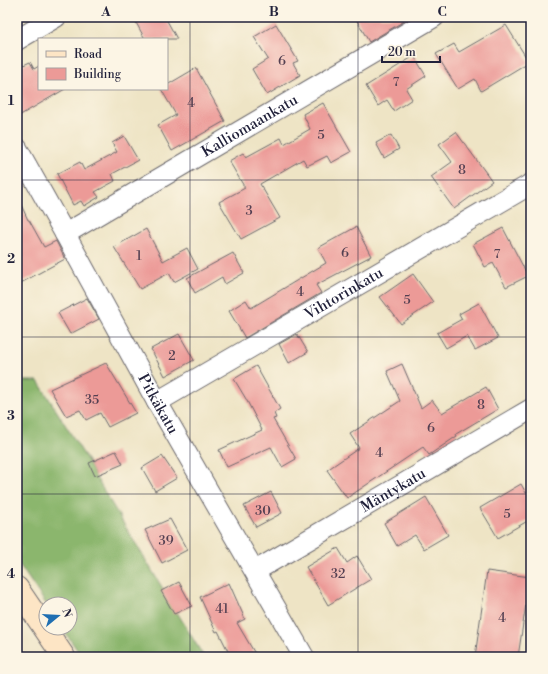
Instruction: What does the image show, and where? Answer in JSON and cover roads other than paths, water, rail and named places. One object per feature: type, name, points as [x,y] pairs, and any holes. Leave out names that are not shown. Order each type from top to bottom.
[{"type":"main road","points":[[17,588],[64,657]]},
{"type":"street","points":[[17,40],[56,17]]},
{"type":"street","name":"Kalliomaankatu","points":[[66,234],[434,17]]},
{"type":"street","name":"Pitkäkatu","points":[[17,148],[66,234],[156,402],[304,657]]},
{"type":"street","name":"Vihtorinkatu","points":[[156,402],[531,184]]},
{"type":"street","name":"Mäntykatu","points":[[255,571],[531,409]]}]
